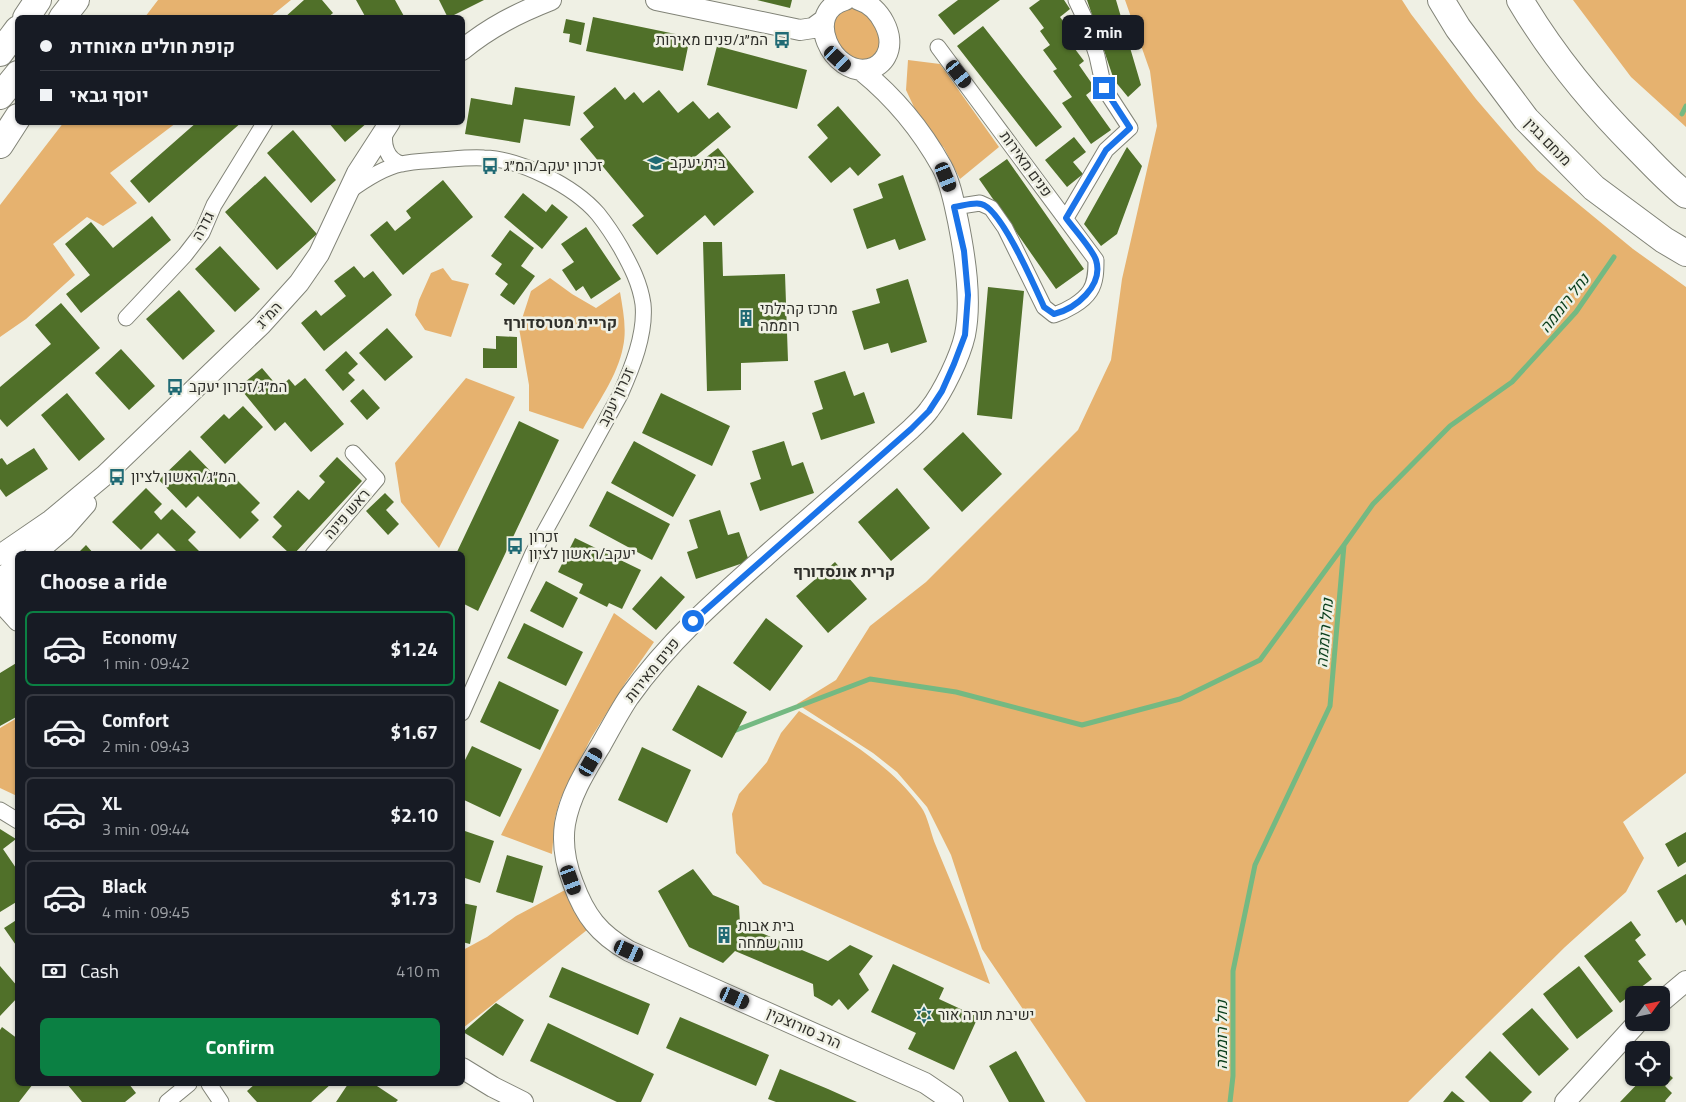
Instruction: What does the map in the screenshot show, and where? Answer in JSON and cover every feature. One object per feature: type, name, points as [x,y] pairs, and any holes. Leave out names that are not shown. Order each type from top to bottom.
[{"type":"highway","points":[[28,15],[38,0]]},
{"type":"highway","points":[[64,15],[76,0]]},
{"type":"highway","points":[[82,15],[92,0]]},
{"type":"highway","name":"מנחם בגין","points":[[1441,0],[1458,28],[1526,120],[1594,188],[1664,240],[1686,253]]},
{"type":"highway","points":[[1520,0],[1530,17],[1580,86],[1609,120],[1686,195]]},
{"type":"highway","points":[[0,53],[15,33]]},
{"type":"highway","points":[[0,96],[15,78]]},
{"type":"highway","points":[[1609,120],[1686,176]]},
{"type":"highway","points":[[0,145],[15,122]]},
{"type":"street","points":[[465,48],[482,34],[520,12],[551,0]]},
{"type":"street","points":[[656,0],[800,30],[817,26],[827,11],[845,0]]},
{"type":"street","name":"פנים מאירות","points":[[859,0],[870,5],[886,27],[890,46],[886,56],[890,87],[894,100]]},
{"type":"street","points":[[1066,218],[1106,150],[1130,128],[1104,88],[1097,56],[1085,19],[1076,0]]},
{"type":"street","points":[[827,11],[824,36],[832,49]]},
{"type":"street","points":[[781,27],[832,49]]},
{"type":"street","name":"פנים מאירות","points":[[938,46],[1096,260],[1096,274],[1090,291],[1065,312],[1054,314],[1044,307],[1005,228],[991,208],[980,203],[954,207]]},
{"type":"street","name":"פנים מאירות","points":[[583,906],[568,869],[564,844],[565,825],[570,804],[581,778],[629,698],[658,660],[693,621],[929,411],[942,391],[965,335],[968,295],[964,251],[950,186],[942,167],[894,100],[862,71],[846,66],[832,49]]},
{"type":"street","points":[[862,71],[872,69],[880,64],[886,56]]},
{"type":"street","name":"גדרה","points":[[126,318],[185,255],[202,233],[214,205],[263,125]]},
{"type":"street","points":[[388,125],[384,140],[388,154],[402,164]]},
{"type":"street","name":"המ\"ג","points":[[0,555],[51,520],[105,475],[261,325],[299,282],[319,254],[347,193],[388,125]]},
{"type":"street","name":"זכרון יעקב","points":[[347,193],[379,173],[402,164],[445,159],[486,158],[514,164],[536,171],[562,184],[597,213],[630,263],[639,283],[643,305],[642,324],[630,372],[620,395],[533,553],[465,706]]},
{"type":"street","name":"ראש פינה","points":[[316,551],[377,479],[353,453]]},
{"type":"street","name":"המ\"ג","points":[[43,550],[77,515],[105,475]]},
{"type":"street","points":[[15,568],[0,578],[15,596]]},
{"type":"street","points":[[0,601],[15,618]]},
{"type":"street","points":[[0,616],[15,620]]},
{"type":"street","points":[[0,810],[15,819]]},
{"type":"street","name":"הרב סורוצקין","points":[[583,906],[598,930],[629,951],[925,1083],[952,1102]]},
{"type":"street","points":[[1670,995],[1683,986]]},
{"type":"street","points":[[1565,1102],[1630,1031]]},
{"type":"street","points":[[465,1070],[493,1087],[524,1102]]},
{"type":"street","points":[[167,1102],[187,1086]]},
{"type":"street","points":[[210,1086],[221,1102]]},
{"type":"shaded area","points":[[158,0],[291,0],[272,15],[147,15]]},
{"type":"shaded area","points":[[1125,0],[1402,0],[1476,99],[1537,170],[1633,249],[1686,287],[1686,773],[1623,822],[1644,858],[1626,892],[1565,947],[1408,1102],[1086,1102],[982,949],[951,855],[927,807],[897,772],[873,753],[797,704],[836,680],[870,626],[926,582],[1078,430],[1111,360],[1122,279],[1157,126],[1150,71]]},
{"type":"shaded area","points":[[1573,0],[1686,0],[1686,127],[1631,77]]},
{"type":"shaded area","points":[[843,5],[866,9],[883,37],[876,58],[853,62],[833,41],[830,18]]},
{"type":"shaded area","points":[[908,60],[940,64],[999,147],[960,179],[944,148],[921,122],[906,90]]},
{"type":"shaded area","points":[[62,125],[173,125],[110,173],[137,203],[103,226],[87,217],[53,244],[75,275],[26,319],[0,337],[0,205]]},
{"type":"shaded area","points":[[443,268],[452,280],[469,284],[451,337],[425,330],[415,315],[419,300],[431,273]]},
{"type":"shaded area","points":[[550,278],[596,308],[620,292],[625,326],[620,358],[617,368],[583,429],[529,411],[529,385],[519,328],[531,291]]},
{"type":"shaded area","points":[[466,378],[515,397],[439,548],[401,502],[395,463]]},
{"type":"shaded area","points":[[614,613],[654,642],[591,738],[560,800],[555,818],[552,854],[501,835]]},
{"type":"shaded area","points":[[799,711],[849,742],[881,765],[909,792],[921,807],[926,815],[934,842],[990,984],[763,884],[736,853],[732,814],[739,794],[767,762],[781,733]]},
{"type":"shaded area","points":[[15,719],[15,795],[0,788],[0,728]]},
{"type":"shaded area","points":[[565,890],[587,930],[465,1026],[465,949],[487,937],[516,916]]},
{"type":"building","points":[[304,0],[322,0],[333,13],[331,15],[287,15]]},
{"type":"building","points":[[356,0],[395,0],[403,15],[364,15]]},
{"type":"building","points":[[439,0],[484,0],[454,15],[446,15]]},
{"type":"building","points":[[757,0],[792,0],[790,8]]},
{"type":"building","points":[[958,0],[1000,0],[954,35],[938,15]]},
{"type":"building","points":[[1040,0],[1064,0],[1070,9],[1060,17],[1075,37],[1069,41],[1084,61],[1079,65],[1095,88],[1086,95],[1111,130],[1091,144],[1062,103],[1072,97],[1053,71],[1057,69],[1043,50],[1050,45],[1040,31],[1044,28],[1029,8]]},
{"type":"building","points":[[1087,0],[1116,0],[1141,85],[1128,97],[1114,80]]},
{"type":"building","points":[[593,17],[690,37],[683,71],[586,51]]},
{"type":"building","points":[[566,19],[585,23],[581,45],[569,42],[570,34],[563,33]]},
{"type":"building","points":[[983,26],[1062,127],[1036,147],[957,46]]},
{"type":"building","points":[[717,46],[807,70],[797,109],[707,85]]},
{"type":"building","points":[[515,87],[575,96],[570,126],[524,119],[520,143],[465,134],[471,98],[512,105]]},
{"type":"building","points":[[615,87],[625,100],[634,92],[643,103],[659,90],[678,113],[693,101],[709,119],[718,112],[731,127],[690,161],[695,166],[718,148],[754,192],[714,226],[705,215],[657,255],[632,225],[644,216],[580,139],[594,127],[583,113]]},
{"type":"building","points":[[838,106],[881,155],[858,176],[850,167],[831,183],[808,157],[828,138],[817,125]]},
{"type":"building","points":[[194,125],[239,125],[149,203],[130,181]]},
{"type":"building","points":[[331,125],[365,125],[345,142]]},
{"type":"building","points":[[293,130],[336,180],[311,203],[267,153]]},
{"type":"building","points":[[1074,137],[1086,152],[1073,162],[1083,174],[1067,187],[1045,160]]},
{"type":"building","points":[[1127,147],[1142,166],[1117,234],[1101,246],[1084,224]]},
{"type":"building","points":[[1007,159],[1084,269],[1056,289],[979,179]]},
{"type":"building","points":[[903,175],[926,240],[899,250],[895,239],[867,249],[853,209],[883,198],[878,184]]},
{"type":"building","points":[[265,176],[317,234],[277,270],[225,212]]},
{"type":"building","points":[[443,180],[473,217],[403,275],[370,235],[387,221],[395,231],[411,218],[406,211]]},
{"type":"building","points":[[523,193],[546,212],[552,204],[568,217],[542,249],[504,217]]},
{"type":"building","points":[[152,216],[171,240],[81,313],[66,294],[90,275],[65,244],[91,222],[113,248]]},
{"type":"building","points":[[586,227],[621,279],[591,299],[583,286],[576,291],[562,270],[574,262],[561,244]]},
{"type":"building","points":[[510,230],[534,248],[521,266],[535,276],[514,305],[500,295],[508,284],[495,274],[502,264],[491,256]]},
{"type":"building","name":"מרכז קהילתי רוממה","points":[[703,242],[722,242],[723,276],[785,274],[788,361],[741,363],[741,390],[707,391]]},
{"type":"building","points":[[220,246],[260,289],[235,312],[195,269]]},
{"type":"building","points":[[354,266],[364,278],[373,271],[392,295],[324,351],[301,323],[316,310],[321,316],[346,296],[334,281]]},
{"type":"building","points":[[908,279],[927,342],[891,353],[888,343],[864,350],[852,311],[880,303],[876,289]]},
{"type":"building","points":[[988,287],[1024,291],[1012,419],[977,415]]},
{"type":"building","points":[[179,290],[215,331],[183,360],[146,319]]},
{"type":"building","points":[[61,303],[100,348],[7,427],[0,419],[0,387],[51,344],[35,325]]},
{"type":"building","points":[[387,328],[413,357],[385,381],[359,353]]},
{"type":"building","points":[[496,336],[517,337],[517,368],[483,368],[483,348],[496,349]]},
{"type":"building","points":[[121,349],[155,386],[129,410],[95,373]]},
{"type":"building","points":[[346,351],[358,364],[348,373],[355,380],[343,391],[325,370]]},
{"type":"building","points":[[262,368],[279,388],[289,379],[295,386],[305,378],[344,424],[311,452],[285,422],[275,431],[239,387]]},
{"type":"building","points":[[845,371],[854,396],[864,392],[875,423],[821,440],[812,413],[823,409],[814,381]]},
{"type":"building","points":[[363,389],[380,408],[367,420],[350,401]]},
{"type":"building","points":[[67,393],[105,439],[79,461],[41,415]]},
{"type":"building","points":[[661,393],[730,426],[712,466],[642,433]]},
{"type":"building","points":[[243,406],[263,427],[225,464],[200,437],[224,414],[229,419]]},
{"type":"building","points":[[519,421],[559,440],[478,611],[465,604],[465,551],[457,551]]},
{"type":"building","points":[[963,432],[1002,474],[962,512],[923,469]]},
{"type":"building","points":[[634,441],[696,475],[673,517],[611,483]]},
{"type":"building","points":[[784,441],[792,466],[803,462],[814,493],[760,511],[750,483],[761,479],[752,451]]},
{"type":"building","points":[[34,448],[48,469],[6,497],[0,489],[0,459],[2,458],[7,465]]},
{"type":"building","points":[[190,450],[226,487],[235,478],[260,503],[251,512],[259,520],[240,539],[198,496],[186,508],[159,480]]},
{"type":"building","points":[[337,457],[362,481],[297,551],[287,551],[272,537],[282,526],[273,517],[298,490],[309,500],[325,482],[319,476]]},
{"type":"building","points":[[146,488],[162,504],[154,512],[161,520],[172,509],[196,532],[188,540],[199,551],[176,551],[158,533],[141,550],[112,522]]},
{"type":"building","points":[[897,488],[930,528],[891,561],[858,522]]},
{"type":"building","points":[[607,491],[670,524],[652,560],[589,526]]},
{"type":"building","points":[[385,493],[394,502],[386,510],[399,524],[388,535],[366,511]]},
{"type":"building","points":[[720,510],[728,535],[739,532],[749,561],[696,579],[687,552],[698,548],[689,520]]},
{"type":"building","points":[[575,538],[641,570],[622,609],[609,603],[607,607],[579,593],[583,584],[558,572]]},
{"type":"building","points":[[86,545],[91,551],[80,551]]},
{"type":"building","points":[[835,562],[867,599],[828,633],[796,596]]},
{"type":"building","points":[[661,576],[685,597],[656,630],[632,609]]},
{"type":"building","points":[[546,581],[578,598],[563,628],[530,611]]},
{"type":"building","points":[[766,618],[803,646],[770,691],[733,663]]},
{"type":"building","points":[[524,623],[583,652],[566,686],[507,658]]},
{"type":"building","points":[[15,664],[15,718],[0,726],[0,673]]},
{"type":"building","points":[[499,681],[559,710],[540,750],[480,722]]},
{"type":"building","points":[[698,685],[747,712],[722,758],[672,730]]},
{"type":"building","points":[[472,746],[522,769],[500,817],[465,800],[465,760]]},
{"type":"building","points":[[642,747],[691,770],[667,823],[618,800]]},
{"type":"building","points":[[0,829],[15,838],[3,849],[15,867],[15,903],[0,912]]},
{"type":"building","points":[[465,831],[494,841],[480,883],[465,878]]},
{"type":"building","points":[[1686,832],[1686,862],[1678,867],[1665,844]]},
{"type":"building","points":[[507,855],[543,866],[533,903],[496,892]]},
{"type":"building","name":"בית אבות נווה שמחה","points":[[693,869],[713,895],[739,906],[740,924],[828,961],[850,945],[873,956],[859,974],[869,990],[848,1010],[839,999],[832,1006],[814,996],[813,984],[735,951],[723,963],[689,947],[658,891]]},
{"type":"building","points":[[1686,874],[1686,926],[1682,919],[1676,923],[1657,891]]},
{"type":"building","points":[[465,904],[477,906],[470,944],[465,943]]},
{"type":"building","points":[[15,921],[15,944],[4,928]]},
{"type":"building","points":[[1631,921],[1641,935],[1635,940],[1646,955],[1638,961],[1652,979],[1643,986],[1625,986],[1625,999],[1620,1003],[1584,956]]},
{"type":"building","name":"ישיבת תורה אור","points":[[893,964],[944,988],[939,999],[978,1017],[954,1070],[908,1049],[916,1033],[871,1012]]},
{"type":"building","points":[[0,966],[15,984],[15,1000],[0,1016]]},
{"type":"building","points":[[1579,966],[1613,1011],[1577,1039],[1543,994]]},
{"type":"building","points":[[562,967],[650,1004],[638,1035],[549,997]]},
{"type":"building","points":[[496,1003],[524,1020],[503,1056],[465,1033],[465,1030]]},
{"type":"building","points":[[1532,1008],[1569,1049],[1539,1076],[1502,1034]]},
{"type":"building","points":[[680,1017],[769,1055],[756,1086],[666,1048]]},
{"type":"building","points":[[548,1023],[654,1074],[641,1102],[617,1102],[530,1061]]},
{"type":"building","points":[[2,1027],[15,1037],[15,1086],[31,1086],[19,1102],[0,1102],[0,1030]]},
{"type":"building","points":[[1016,1051],[1045,1102],[1009,1102],[989,1066]]},
{"type":"building","points":[[1490,1051],[1532,1092],[1522,1102],[1490,1102],[1465,1077]]},
{"type":"building","points":[[780,1069],[857,1102],[776,1102],[768,1099]]},
{"type":"building","points":[[69,1086],[131,1086],[136,1093],[125,1102],[82,1102]]},
{"type":"building","points":[[253,1086],[329,1086],[311,1102],[257,1102],[247,1091]]},
{"type":"building","points":[[347,1086],[377,1086],[398,1100],[396,1102],[336,1102]]},
{"type":"building","points":[[1635,1086],[1665,1086],[1672,1093],[1666,1102],[1620,1102]]},
{"type":"building","points":[[1452,1091],[1465,1102],[1443,1102]]},
{"type":"waterway","name":"נחל רוממה","points":[[1682,114],[1686,106]]},
{"type":"waterway","name":"נחל רוממה","points":[[1230,1102],[1233,1076],[1233,971],[1255,865],[1330,706],[1344,545],[1373,504],[1450,426],[1512,382],[1576,312],[1614,257]]},
{"type":"waterway","points":[[731,732],[870,679],[956,692],[1082,725],[1180,699],[1260,660],[1344,545]]},
{"type":"place","name":"המ״ג/פנים מאירות","points":[[782,40]]},
{"type":"place","name":"בית יעקב","points":[[656,163]]},
{"type":"place","name":"זכרון יעקב/המ״ג","points":[[490,166]]},
{"type":"place","name":"מרכז קהילתי רוממה","points":[[746,318]]},
{"type":"place","name":"המ״ג/זכרון יעקב","points":[[175,387]]},
{"type":"place","name":"המ״ג/ראשון לציון","points":[[117,477]]},
{"type":"place","name":"זכרון יעקב/ראשון לציון","points":[[515,546]]},
{"type":"place","name":"בית אבות נווה שמחה","points":[[724,935]]},
{"type":"place","name":"ישיבת תורה אור","points":[[924,1015]]},
{"type":"district","name":"קריית מטרסדורף","points":[[560,322]]},
{"type":"district","name":"קרית אונסדורף","points":[[844,571]]},
{"type":"route","points":[[693,621],[911,429],[929,411],[942,391],[965,335],[968,295],[964,251],[954,207],[980,203],[991,208],[1005,228],[1044,307],[1054,314],[1065,312],[1090,291],[1096,274],[1096,260],[1066,218],[1106,150],[1130,128],[1104,88]]}]
